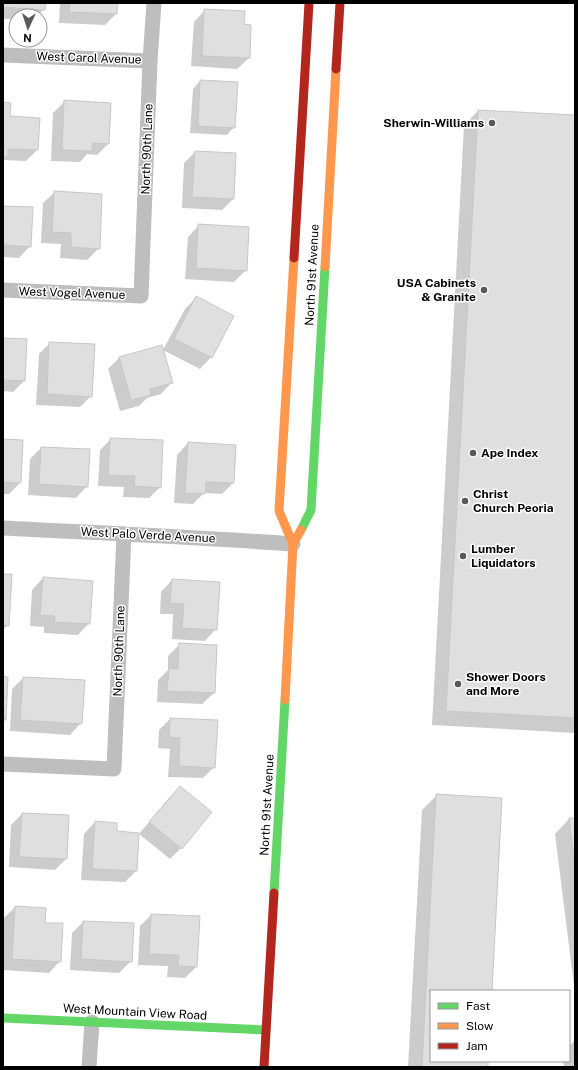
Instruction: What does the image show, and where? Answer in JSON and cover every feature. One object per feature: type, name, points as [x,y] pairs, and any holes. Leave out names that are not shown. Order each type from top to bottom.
[{"type":"main road","name":"North 91st Avenue","points":[[293,544],[279,511],[303,178],[309,3]]},
{"type":"main road","name":"North 91st Avenue","points":[[264,1067],[293,544],[311,510],[326,179],[340,3]]},
{"type":"main road","name":"West Mountain View Road","points":[[3,1018],[266,1030]]},
{"type":"street","name":"North 90th Lane","points":[[141,296],[150,61],[154,3]]},
{"type":"street","name":"West Carol Avenue","points":[[3,55],[150,61]]},
{"type":"street","name":"West Vogel Avenue","points":[[3,290],[141,296]]},
{"type":"street","name":"West Palo Verde Avenue","points":[[3,528],[293,544]]},
{"type":"street","name":"North 90th Lane","points":[[3,764],[114,769],[124,534]]},
{"type":"street","points":[[89,1067],[92,1022]]},
{"type":"building","points":[[3,3],[46,3],[45,8],[3,7]]},
{"type":"building","points":[[70,3],[118,3],[117,14],[69,12]]},
{"type":"building","points":[[204,9],[245,11],[244,24],[251,25],[250,58],[202,56]]},
{"type":"building","points":[[200,80],[238,82],[235,128],[198,126]]},
{"type":"building","points":[[64,100],[111,103],[109,144],[93,143],[92,151],[62,150]]},
{"type":"building","points":[[3,102],[11,103],[10,116],[40,118],[38,150],[8,149],[8,157],[3,157]]},
{"type":"building","points":[[478,110],[575,115],[575,718],[446,711]]},
{"type":"building","points":[[195,151],[236,153],[234,199],[192,197]]},
{"type":"building","points":[[54,191],[102,194],[100,249],[71,247],[71,233],[52,232]]},
{"type":"building","points":[[3,206],[33,207],[31,247],[3,245]]},
{"type":"building","points":[[198,224],[249,227],[247,271],[196,268]]},
{"type":"building","points":[[196,296],[234,316],[212,358],[174,339]]},
{"type":"building","points":[[3,338],[27,339],[25,381],[3,380]]},
{"type":"building","points":[[49,342],[95,344],[92,397],[47,394]]},
{"type":"building","points":[[162,345],[173,383],[150,389],[151,395],[131,400],[119,357]]},
{"type":"building","points":[[110,438],[163,440],[161,488],[134,486],[135,476],[108,475]]},
{"type":"building","points":[[3,439],[23,440],[21,483],[3,482]]},
{"type":"building","points":[[188,442],[236,445],[234,483],[206,482],[205,494],[185,493]]},
{"type":"building","points":[[41,447],[90,449],[88,487],[39,484]]},
{"type":"building","points":[[3,574],[12,574],[9,626],[3,625]]},
{"type":"building","points":[[43,577],[93,581],[90,624],[54,622],[55,616],[40,615]]},
{"type":"building","points":[[172,579],[220,582],[217,630],[182,628],[184,604],[170,603]]},
{"type":"building","points":[[179,643],[217,645],[215,693],[167,691],[169,668],[178,669]]},
{"type":"building","points":[[3,676],[8,677],[6,720],[3,720]]},
{"type":"building","points":[[23,677],[85,680],[82,724],[20,720]]},
{"type":"building","points":[[170,718],[218,720],[215,768],[179,766],[180,738],[169,737]]},
{"type":"building","points":[[180,786],[212,812],[182,849],[149,822]]},
{"type":"building","points":[[436,794],[502,798],[492,990],[430,990],[430,1062],[488,1062],[488,1067],[422,1067]]},
{"type":"building","points":[[22,813],[69,815],[67,859],[19,857]]},
{"type":"building","points":[[569,818],[575,818],[575,869]]},
{"type":"building","points":[[95,821],[117,823],[117,831],[139,833],[137,871],[92,869]]},
{"type":"building","points":[[15,906],[46,908],[45,923],[63,923],[61,962],[12,959]]},
{"type":"building","points":[[151,914],[200,916],[197,967],[178,966],[179,955],[149,954]]},
{"type":"building","points":[[83,921],[134,923],[132,962],[81,959]]},
{"type":"traffic: fast","points":[[301,530],[311,510],[325,267]]},
{"type":"traffic: fast","points":[[274,893],[285,700]]},
{"type":"traffic: fast","points":[[3,1018],[266,1030]]},
{"type":"traffic: slow","points":[[325,267],[336,69]]},
{"type":"traffic: slow","points":[[293,544],[279,511],[294,258]]},
{"type":"traffic: slow","points":[[285,700],[293,544],[301,530]]},
{"type":"traffic: jam","points":[[294,258],[309,3]]},
{"type":"traffic: jam","points":[[336,69],[340,3]]},
{"type":"traffic: jam","points":[[264,1067],[274,893]]},
{"type":"place","name":"Sherwin-Williams","points":[[492,123]]},
{"type":"place","name":"USA Cabinets & Granite","points":[[484,290]]},
{"type":"place","name":"Ape Index","points":[[473,453]]},
{"type":"place","name":"Christ Church Peoria","points":[[465,501]]},
{"type":"place","name":"Lumber Liquidators","points":[[463,556]]},
{"type":"place","name":"Shower Doors and More","points":[[458,684]]}]
